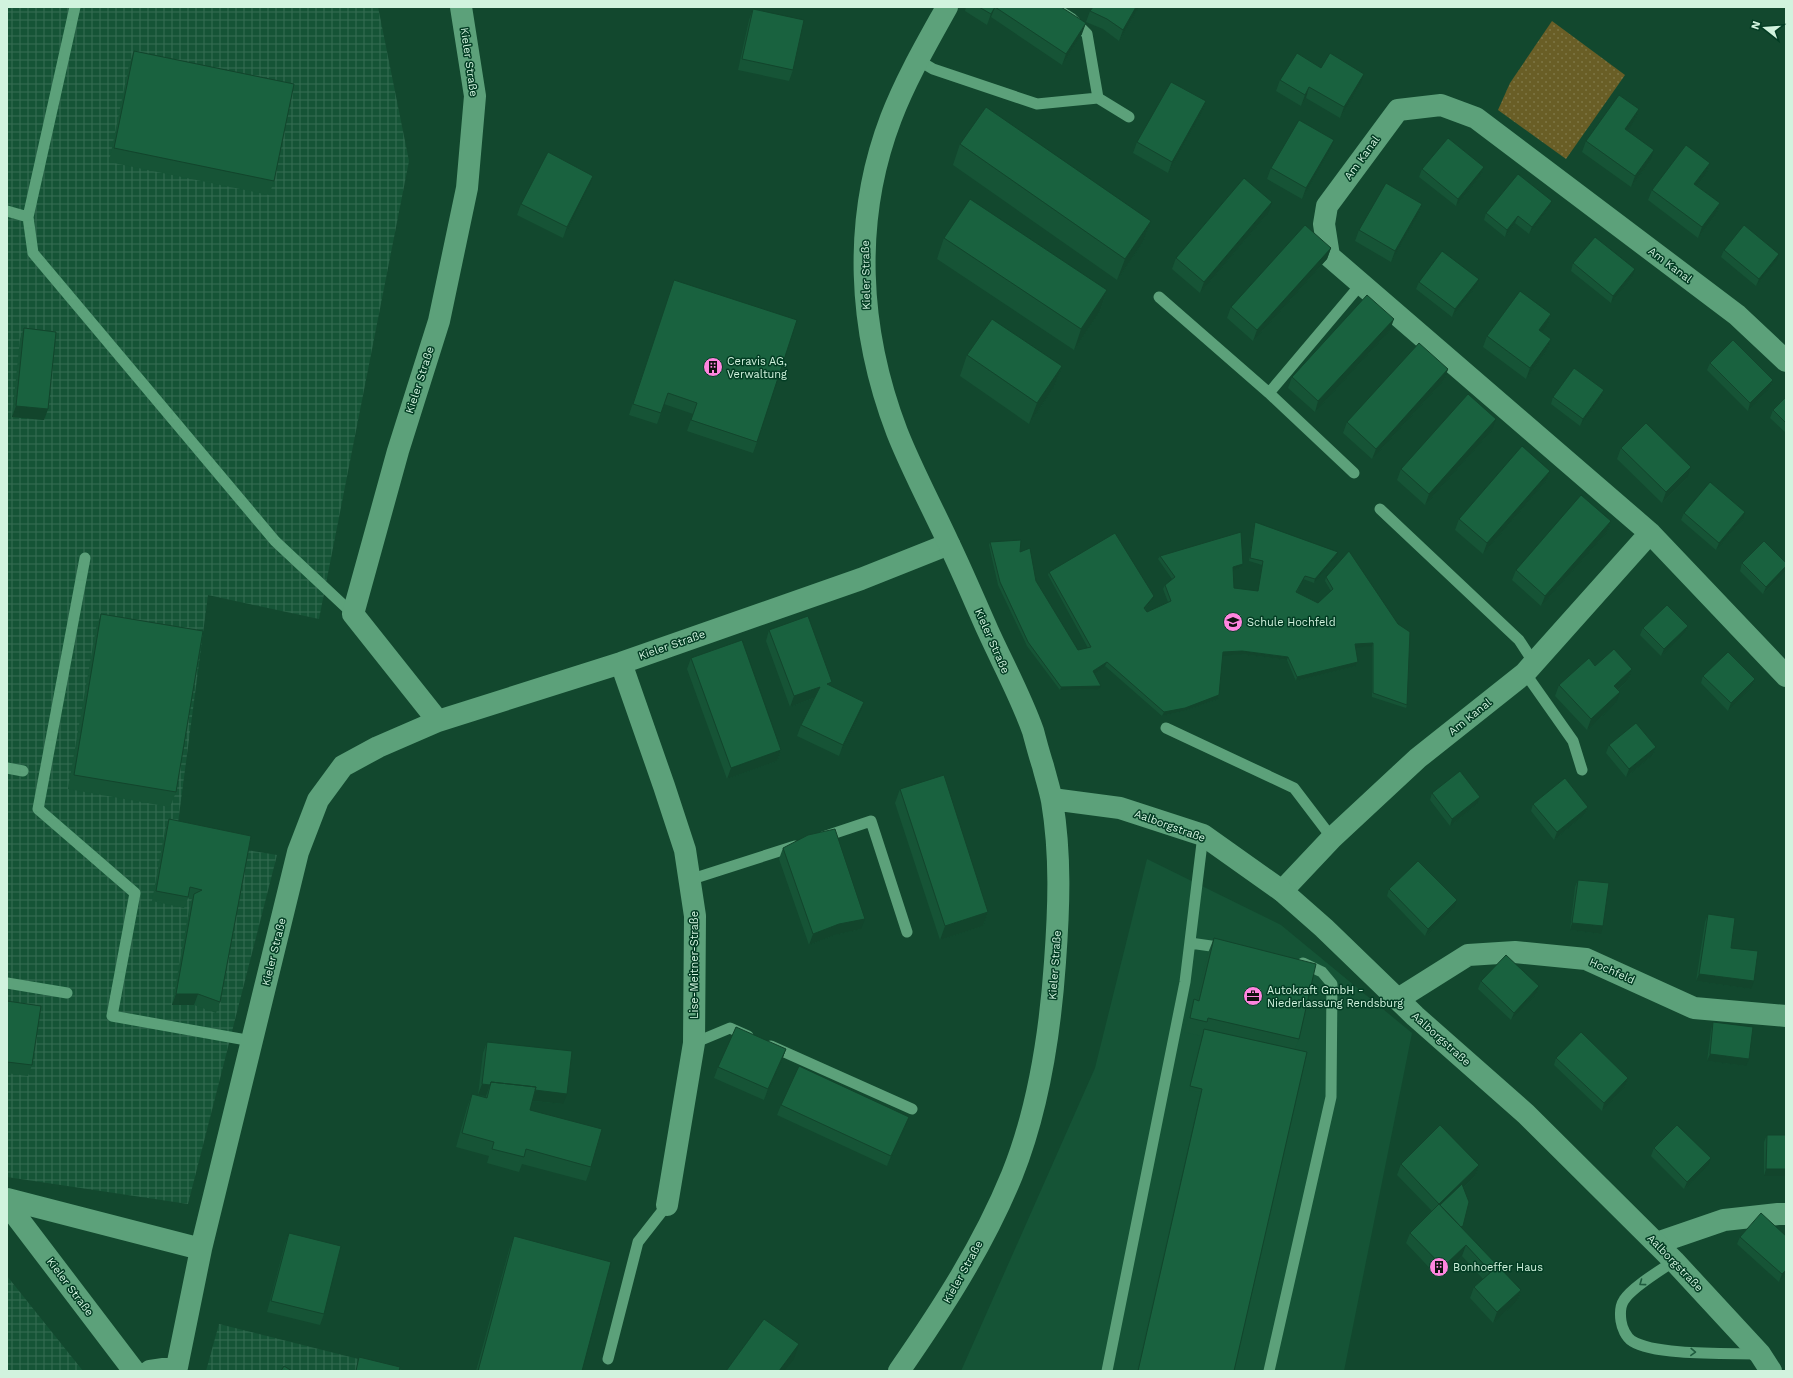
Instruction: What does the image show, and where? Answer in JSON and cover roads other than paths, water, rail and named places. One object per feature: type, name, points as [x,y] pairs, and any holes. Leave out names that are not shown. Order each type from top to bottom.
[{"type":"street","name":"Kieler Straße","points":[[899,1371],[942,1310],[968,1266],[1012,1176],[1028,1127],[1042,1069],[1052,1011],[1060,902],[1060,873],[1052,800],[1032,730],[949,544],[918,483],[896,428],[879,372],[866,310],[864,259],[868,203],[878,157],[891,117],[918,60],[947,7]]},
{"type":"street","name":"Kieler Straße","points":[[353,614],[398,451],[439,321],[467,188],[475,96],[464,8]]},
{"type":"street","name":"Am Kanal","points":[[1786,361],[1737,315],[1476,118],[1441,105],[1398,110],[1327,206],[1324,224],[1329,256],[1650,534],[1786,676]]},
{"type":"street","name":"Am Kanal","points":[[1282,891],[1332,838],[1418,758],[1530,668],[1650,534]]},
{"type":"street","name":"Kieler Straße","points":[[150,1371],[177,1367],[201,1249],[298,852],[318,800],[343,766],[378,747],[438,721],[620,663],[861,578],[949,544]]},
{"type":"street","points":[[353,614],[438,721]]},
{"type":"street","name":"Lise-Meitner-Straße","points":[[620,663],[662,778],[685,850],[695,916],[694,1043],[667,1205]]},
{"type":"street","name":"Aalborgstraße","points":[[1052,800],[1120,808],[1203,835],[1282,891],[1324,928],[1398,999],[1526,1114],[1674,1261],[1766,1363]]},
{"type":"street","name":"Hochfeld","points":[[1398,999],[1468,956],[1515,952],[1586,959],[1694,1008],[1786,1016]]},
{"type":"street","points":[[7,1199],[201,1249]]},
{"type":"street","name":"Kieler Straße","points":[[7,1204],[134,1371]]},
{"type":"street","points":[[1656,1243],[1724,1220],[1786,1214]]},
{"type":"lane","points":[[75,7],[28,217],[33,253],[275,541],[353,614]]},
{"type":"lane","points":[[1054,7],[1071,18],[1087,34],[1098,98]]},
{"type":"lane","points":[[918,60],[933,69],[1037,104],[1098,98],[1129,117]]},
{"type":"lane","points":[[7,211],[28,217]]},
{"type":"lane","points":[[1269,393],[1361,284]]},
{"type":"lane","points":[[1160,297],[1269,393],[1354,473]]},
{"type":"lane","points":[[1380,508],[1519,640],[1530,668],[1573,741],[1582,770]]},
{"type":"lane","points":[[86,558],[38,809],[135,893],[112,1016],[252,1041]]},
{"type":"lane","points":[[1166,728],[1294,788],[1332,838]]},
{"type":"lane","points":[[7,768],[22,771]]},
{"type":"lane","points":[[689,880],[871,821],[907,932]]},
{"type":"lane","points":[[1107,1371],[1185,982],[1203,835]]},
{"type":"lane","points":[[1190,943],[1237,950]]},
{"type":"lane","points":[[1270,1371],[1331,1096],[1332,984],[1322,972],[1305,963],[1290,960]]},
{"type":"lane","points":[[7,983],[68,994]]},
{"type":"lane","points":[[694,1043],[730,1028],[912,1109]]},
{"type":"lane","points":[[608,1359],[638,1242],[667,1205]]},
{"type":"lane","points":[[1674,1261],[1637,1287],[1624,1300],[1620,1311],[1621,1322],[1626,1335],[1632,1341],[1654,1348],[1766,1363]]},
{"type":"place","name":"Ceravis AG, Verwaltung","points":[[713,367]]},
{"type":"place","name":"Schule Hochfeld","points":[[1233,622]]},
{"type":"place","name":"Autokraft GmbH - Niederlassung Rendsburg","points":[[1253,996]]},
{"type":"place","name":"Bonhoeffer Haus","points":[[1439,1267]]}]
